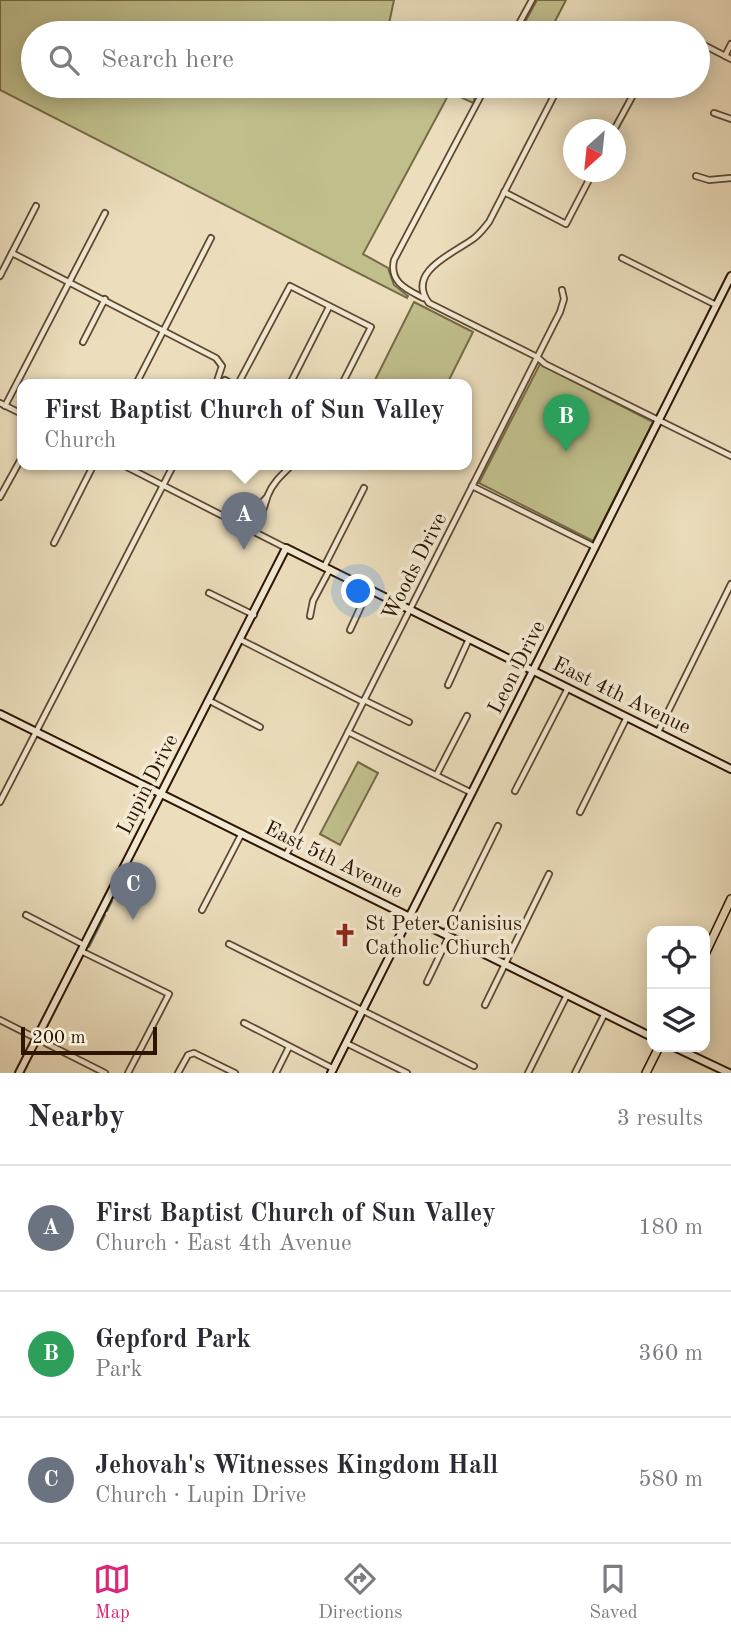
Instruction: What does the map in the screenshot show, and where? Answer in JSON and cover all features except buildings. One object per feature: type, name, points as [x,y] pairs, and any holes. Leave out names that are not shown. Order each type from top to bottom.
[{"type":"main road","points":[[710,944],[731,900]]},
{"type":"main road","points":[[646,1073],[656,1052]]},
{"type":"street","points":[[521,21],[532,0]]},
{"type":"street","points":[[725,56],[731,44]]},
{"type":"street","points":[[710,48],[731,59]]},
{"type":"street","points":[[480,98],[394,260],[393,275],[398,283],[537,357],[545,364],[731,456]]},
{"type":"street","points":[[426,300],[422,284],[433,266],[479,234],[489,222],[552,98]]},
{"type":"street","points":[[620,119],[631,98]]},
{"type":"street","points":[[714,113],[731,119]]},
{"type":"street","points":[[696,176],[709,180],[731,178]]},
{"type":"street","points":[[504,192],[566,224],[588,182]]},
{"type":"street","points":[[0,276],[36,206]]},
{"type":"street","points":[[3,404],[105,213]]},
{"type":"street","points":[[138,379],[211,238]]},
{"type":"street","points":[[12,253],[216,358],[222,366],[218,379]]},
{"type":"street","points":[[622,258],[716,305]]},
{"type":"street","name":"Leon Drive","points":[[332,1071],[731,275]]},
{"type":"street","points":[[241,379],[289,287],[371,327],[345,379]]},
{"type":"street","name":"Woods Drive","points":[[286,855],[560,312],[564,299],[562,290]]},
{"type":"street","points":[[83,342],[105,299]]},
{"type":"street","points":[[293,379],[330,306]]},
{"type":"street","points":[[0,498],[17,466]]},
{"type":"street","points":[[54,543],[91,470]]},
{"type":"street","name":"East 4th Avenue","points":[[133,470],[731,769]]},
{"type":"street","points":[[0,802],[171,470]]},
{"type":"street","points":[[251,530],[265,509],[275,481],[287,470]]},
{"type":"street","points":[[472,486],[595,547]]},
{"type":"street","points":[[310,616],[313,601],[364,488]]},
{"type":"street","name":"Lupin Drive","points":[[19,1073],[286,548]]},
{"type":"street","points":[[658,732],[731,584]]},
{"type":"street","points":[[350,630],[369,589]]},
{"type":"street","points":[[209,593],[254,615]]},
{"type":"street","points":[[447,685],[469,639]]},
{"type":"street","points":[[240,640],[409,722]]},
{"type":"street","points":[[515,791],[568,688]]},
{"type":"street","points":[[210,701],[260,727]]},
{"type":"street","name":"East 5th Avenue","points":[[0,714],[647,1034]]},
{"type":"street","points":[[437,775],[467,716]]},
{"type":"street","points":[[579,813],[627,717]]},
{"type":"street","points":[[348,732],[473,793]]},
{"type":"street","points":[[427,982],[498,826]]},
{"type":"street","points":[[202,910],[242,833]]},
{"type":"street","points":[[485,1005],[549,874]]},
{"type":"street","points":[[26,915],[169,994],[128,1073]]},
{"type":"street","points":[[229,944],[474,1066]]},
{"type":"street","points":[[528,1073],[568,994]]},
{"type":"street","points":[[575,1073],[605,1013]]},
{"type":"street","points":[[0,1020],[104,1073]]},
{"type":"street","points":[[244,1023],[332,1071]]},
{"type":"street","points":[[346,1043],[407,1073]]},
{"type":"street","points":[[276,1073],[289,1047]]},
{"type":"street","points":[[685,1052],[729,1073]]},
{"type":"street","points":[[178,1073],[188,1055],[194,1053],[234,1073]]},
{"type":"shaded area","points":[[0,0],[394,0],[390,21],[21,21],[21,98],[447,98],[363,254],[388,268],[394,285],[408,296],[407,298],[0,90]]},
{"type":"shaded area","points":[[537,0],[566,0],[555,21],[526,21]]},
{"type":"shaded area","points":[[463,98],[475,98],[473,103]]},
{"type":"shaded area","points":[[414,302],[473,332],[450,379],[376,379]]},
{"type":"shaded area","points":[[540,364],[653,422],[593,541],[479,483]]},
{"type":"shaded area","points":[[358,762],[378,773],[340,845],[320,834]]},
{"type":"waterway","points":[[114,898],[116,894]]},
{"type":"waterway","points":[[107,911],[112,901]]},
{"type":"waterway","points":[[89,947],[105,915]]},
{"type":"place","name":"Gepford Park","points":[[566,452]]},
{"type":"place","name":"First Baptist Church of Sun Valley","points":[[244,550]]},
{"type":"place","name":"Jehovah's Witnesses Kingdom Hall","points":[[133,920]]},
{"type":"place","name":"St Peter Canisius Catholic Church","points":[[345,935]]}]
